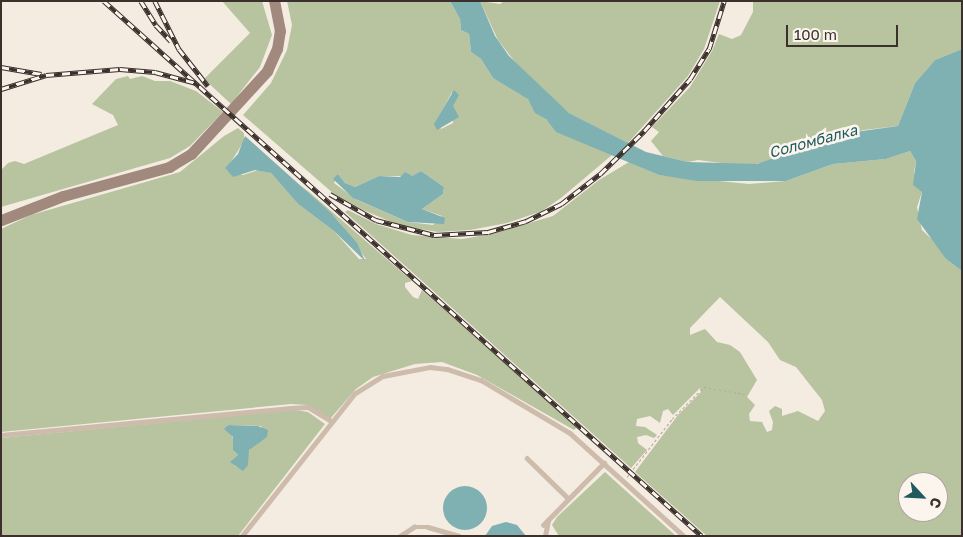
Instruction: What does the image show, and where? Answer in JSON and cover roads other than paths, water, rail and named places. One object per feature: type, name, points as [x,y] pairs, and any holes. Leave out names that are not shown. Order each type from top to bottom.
[{"type":"main road","points":[[1,220],[63,196],[169,167],[191,154],[212,134],[267,71],[277,49],[280,20],[274,1]]},
{"type":"lane","points":[[242,536],[354,394],[383,376],[416,367],[447,369],[481,380],[557,425],[604,463],[684,536]]},
{"type":"lane","points":[[1,435],[308,407],[331,422]]},
{"type":"lane","points":[[527,458],[568,498]]},
{"type":"lane","points":[[543,525],[604,463]]},
{"type":"lane","points":[[545,536],[548,520]]},
{"type":"lane","points":[[400,536],[414,527],[428,527],[459,536]]},
{"type":"water","name":"Соломбалка","points":[[450,1],[480,1],[495,36],[509,56],[569,113],[646,152],[688,162],[757,164],[841,134],[898,126],[915,83],[935,60],[962,49],[962,271],[946,259],[917,219],[922,192],[913,185],[916,161],[910,151],[886,159],[833,164],[786,181],[697,181],[659,175],[556,132],[546,119],[535,113],[528,99],[493,78],[481,59],[471,52],[469,34],[461,30],[460,19]]},
{"type":"water","points":[[454,90],[459,95],[453,106],[459,117],[437,130],[434,124]]},
{"type":"water","points":[[245,136],[331,213],[357,243],[365,261],[334,231],[298,204],[271,173],[255,170],[233,177],[225,168],[238,154]]},
{"type":"water","points":[[421,171],[444,187],[443,194],[422,209],[445,218],[444,224],[408,222],[353,198],[333,179],[338,174],[345,183],[355,187],[379,176],[400,177],[405,172],[412,176]]},
{"type":"water","points":[[228,425],[258,426],[268,430],[267,437],[249,450],[248,465],[243,471],[230,462],[238,455],[233,450],[233,437],[224,429]]},
{"type":"water","points":[[469,486],[481,492],[486,499],[486,517],[481,524],[474,529],[461,530],[449,524],[444,517],[443,504],[449,492],[456,487]]},
{"type":"water","points":[[506,522],[517,525],[526,536],[485,536],[492,526]]},
{"type":"railway","points":[[104,1],[702,536]]},
{"type":"railway","points":[[141,1],[156,25],[171,41]]},
{"type":"railway","points":[[155,1],[179,49],[208,86]]},
{"type":"railway","points":[[330,194],[376,220],[434,235],[488,232],[526,221],[561,204],[600,174],[644,131],[690,79],[709,49],[724,1]]},
{"type":"railway","points":[[1,67],[41,74]]},
{"type":"railway","points":[[1,89],[46,75],[120,69],[155,72],[196,83]]}]
